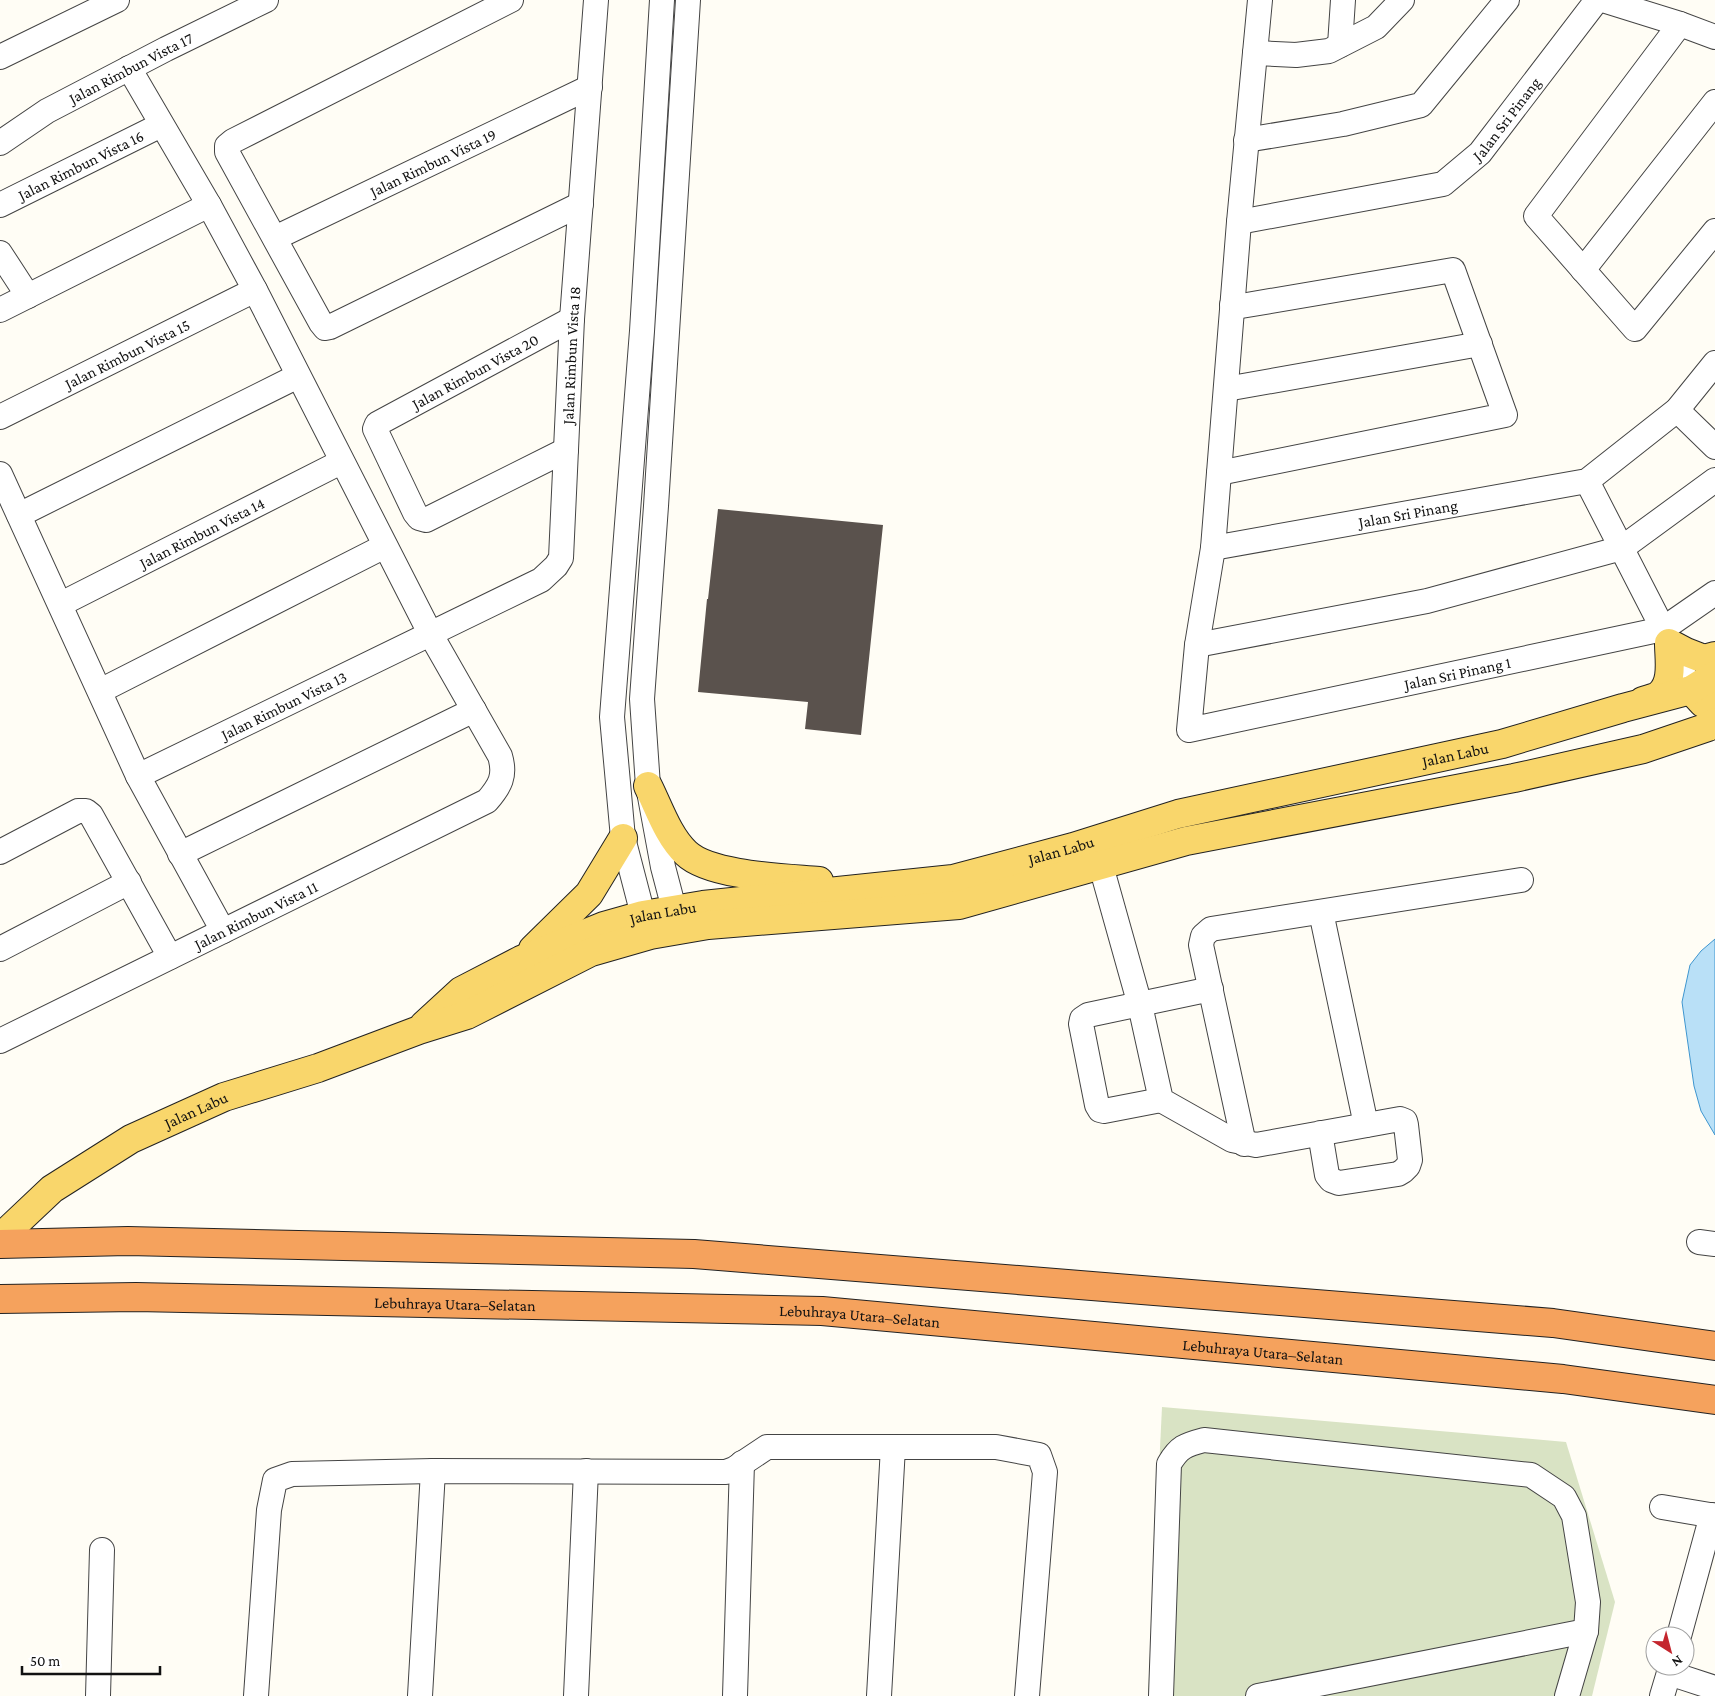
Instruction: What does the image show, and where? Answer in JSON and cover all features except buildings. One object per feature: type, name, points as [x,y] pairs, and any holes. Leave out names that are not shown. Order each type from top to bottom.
[{"type":"highway","points":[[0,1244],[128,1241],[694,1254],[1554,1324],[1715,1346]]},
{"type":"highway","name":"Lebuhraya Utara–Selatan","points":[[0,1299],[136,1298],[822,1311],[1563,1379],[1715,1400]]},
{"type":"main road","points":[[1666,636],[1686,652],[1704,659],[1715,656]]},
{"type":"main road","points":[[1623,708],[1659,695],[1666,684],[1670,672],[1666,636]]},
{"type":"main road","name":"Jalan Labu","points":[[419,1030],[461,991],[521,960],[604,926],[646,925],[875,888],[953,879],[1073,847],[1178,814],[1502,744],[1691,690],[1715,675]]},
{"type":"main road","points":[[1691,690],[1703,703],[1715,702]]},
{"type":"main road","name":"Jalan Labu","points":[[676,919],[718,924],[959,905],[1186,841],[1514,778],[1643,749],[1708,727],[1715,722]]},
{"type":"main road","points":[[648,786],[673,837],[686,853],[699,862],[724,871],[875,888]]},
{"type":"main road","points":[[521,960],[589,894],[623,838]]},
{"type":"main road","name":"Jalan Labu","points":[[0,1238],[52,1189],[131,1139],[224,1097],[318,1068],[419,1030],[466,1015],[646,925]]},
{"type":"street","points":[[0,57],[117,0]]},
{"type":"street","name":"Jalan Rimbun Vista 17","points":[[0,144],[47,111],[266,0]]},
{"type":"street","points":[[511,0],[232,141],[227,146],[230,158],[325,328],[581,204]]},
{"type":"street","name":"Jalan Rimbun Vista 18","points":[[431,635],[541,580],[556,566],[561,558],[572,319],[596,0]]},
{"type":"street","points":[[646,925],[623,838],[612,717],[642,331],[662,0]]},
{"type":"street","points":[[676,919],[663,867],[648,786],[642,699],[688,0]]},
{"type":"street","points":[[1260,0],[1246,140],[1213,548],[1197,646],[1427,600],[1622,548],[1715,480]]},
{"type":"street","points":[[1340,45],[1343,0]]},
{"type":"street","points":[[1254,53],[1296,55],[1329,51],[1376,27],[1402,0]]},
{"type":"street","points":[[1246,140],[1343,124],[1421,105],[1507,0]]},
{"type":"street","name":"Jalan Sri Pinang","points":[[1239,222],[1443,184],[1480,153],[1597,0]]},
{"type":"street","points":[[1603,0],[1715,37]]},
{"type":"street","points":[[1680,24],[1536,216],[1635,329],[1715,231]]},
{"type":"street","points":[[129,68],[209,205],[255,290],[341,462],[431,635],[474,710],[180,854]]},
{"type":"street","name":"Jalan Rimbun Vista 19","points":[[275,238],[590,87]]},
{"type":"street","points":[[1583,270],[1715,102]]},
{"type":"street","name":"Jalan Rimbun Vista 16","points":[[0,205],[162,124]]},
{"type":"street","points":[[0,310],[209,205]]},
{"type":"street","points":[[0,253],[28,296]]},
{"type":"street","points":[[1219,473],[1505,415],[1454,270],[1232,306]]},
{"type":"street","name":"Jalan Rimbun Vista 15","points":[[0,417],[255,290]]},
{"type":"street","name":"Jalan Rimbun Vista 20","points":[[566,450],[426,520],[419,518],[415,513],[374,429],[377,424],[572,319]]},
{"type":"street","points":[[1226,389],[1480,344]]},
{"type":"street","name":"Jalan Sri Pinang","points":[[1213,548],[1587,481],[1677,410],[1715,363]]},
{"type":"street","points":[[19,515],[298,376]]},
{"type":"street","points":[[1677,410],[1715,447]]},
{"type":"street","name":"Jalan Rimbun Vista 14","points":[[61,604],[341,462]]},
{"type":"street","points":[[0,474],[138,776],[223,931]]},
{"type":"street","points":[[1587,481],[1666,636],[1691,690]]},
{"type":"street","points":[[629,505],[656,506]]},
{"type":"street","points":[[100,691],[385,546]]},
{"type":"street","name":"Jalan Sri Pinang 1","points":[[1197,646],[1189,730],[1666,636],[1715,593]]},
{"type":"street","name":"Jalan Rimbun Vista 13","points":[[138,776],[431,635]]},
{"type":"street","name":"Jalan Rimbun Vista 11","points":[[0,1041],[487,801],[502,778],[503,767],[500,756],[474,710]]},
{"type":"street","points":[[0,852],[78,811],[86,810],[91,815],[170,957]]},
{"type":"street","points":[[1101,866],[1140,1005],[1161,1100]]},
{"type":"street","points":[[1244,1144],[1201,945],[1203,936],[1212,929],[1521,880]]},
{"type":"street","points":[[0,949],[129,882]]},
{"type":"street","points":[[1321,912],[1366,1125]]},
{"type":"street","points":[[1210,989],[1088,1015],[1082,1019],[1081,1024],[1097,1105],[1100,1110],[1104,1111],[1161,1100],[1232,1140],[1256,1145],[1320,1133],[1400,1119],[1405,1121],[1410,1160],[1408,1166],[1398,1174],[1339,1183],[1331,1180],[1327,1175],[1320,1133]]},
{"type":"street","points":[[1161,1696],[1169,1464],[1176,1451],[1204,1440],[1531,1475],[1564,1497],[1574,1516],[1588,1602],[1586,1632],[1567,1696]]},
{"type":"street","points":[[256,1696],[269,1510],[275,1480],[292,1474],[433,1471],[726,1472],[767,1447],[996,1447],[1039,1455],[1045,1472],[1028,1696]]},
{"type":"street","points":[[879,1696],[894,1447]]},
{"type":"street","points":[[735,1696],[742,1463]]},
{"type":"street","points":[[420,1696],[433,1471]]},
{"type":"street","points":[[576,1696],[586,1471]]},
{"type":"street","points":[[1662,1507],[1713,1516],[1682,1626]]},
{"type":"street","points":[[98,1696],[102,1550]]},
{"type":"street","points":[[1258,1696],[1586,1632]]},
{"type":"street","points":[[1662,1696],[1668,1676]]},
{"type":"street","points":[[1687,1676],[1715,1688]]},
{"type":"green space","points":[[1162,1407],[1566,1442],[1615,1602],[1592,1696],[1148,1696]]},
{"type":"water","points":[[1715,939],[1715,1135],[1701,1111],[1694,1086],[1682,1002],[1690,965],[1701,951]]}]
